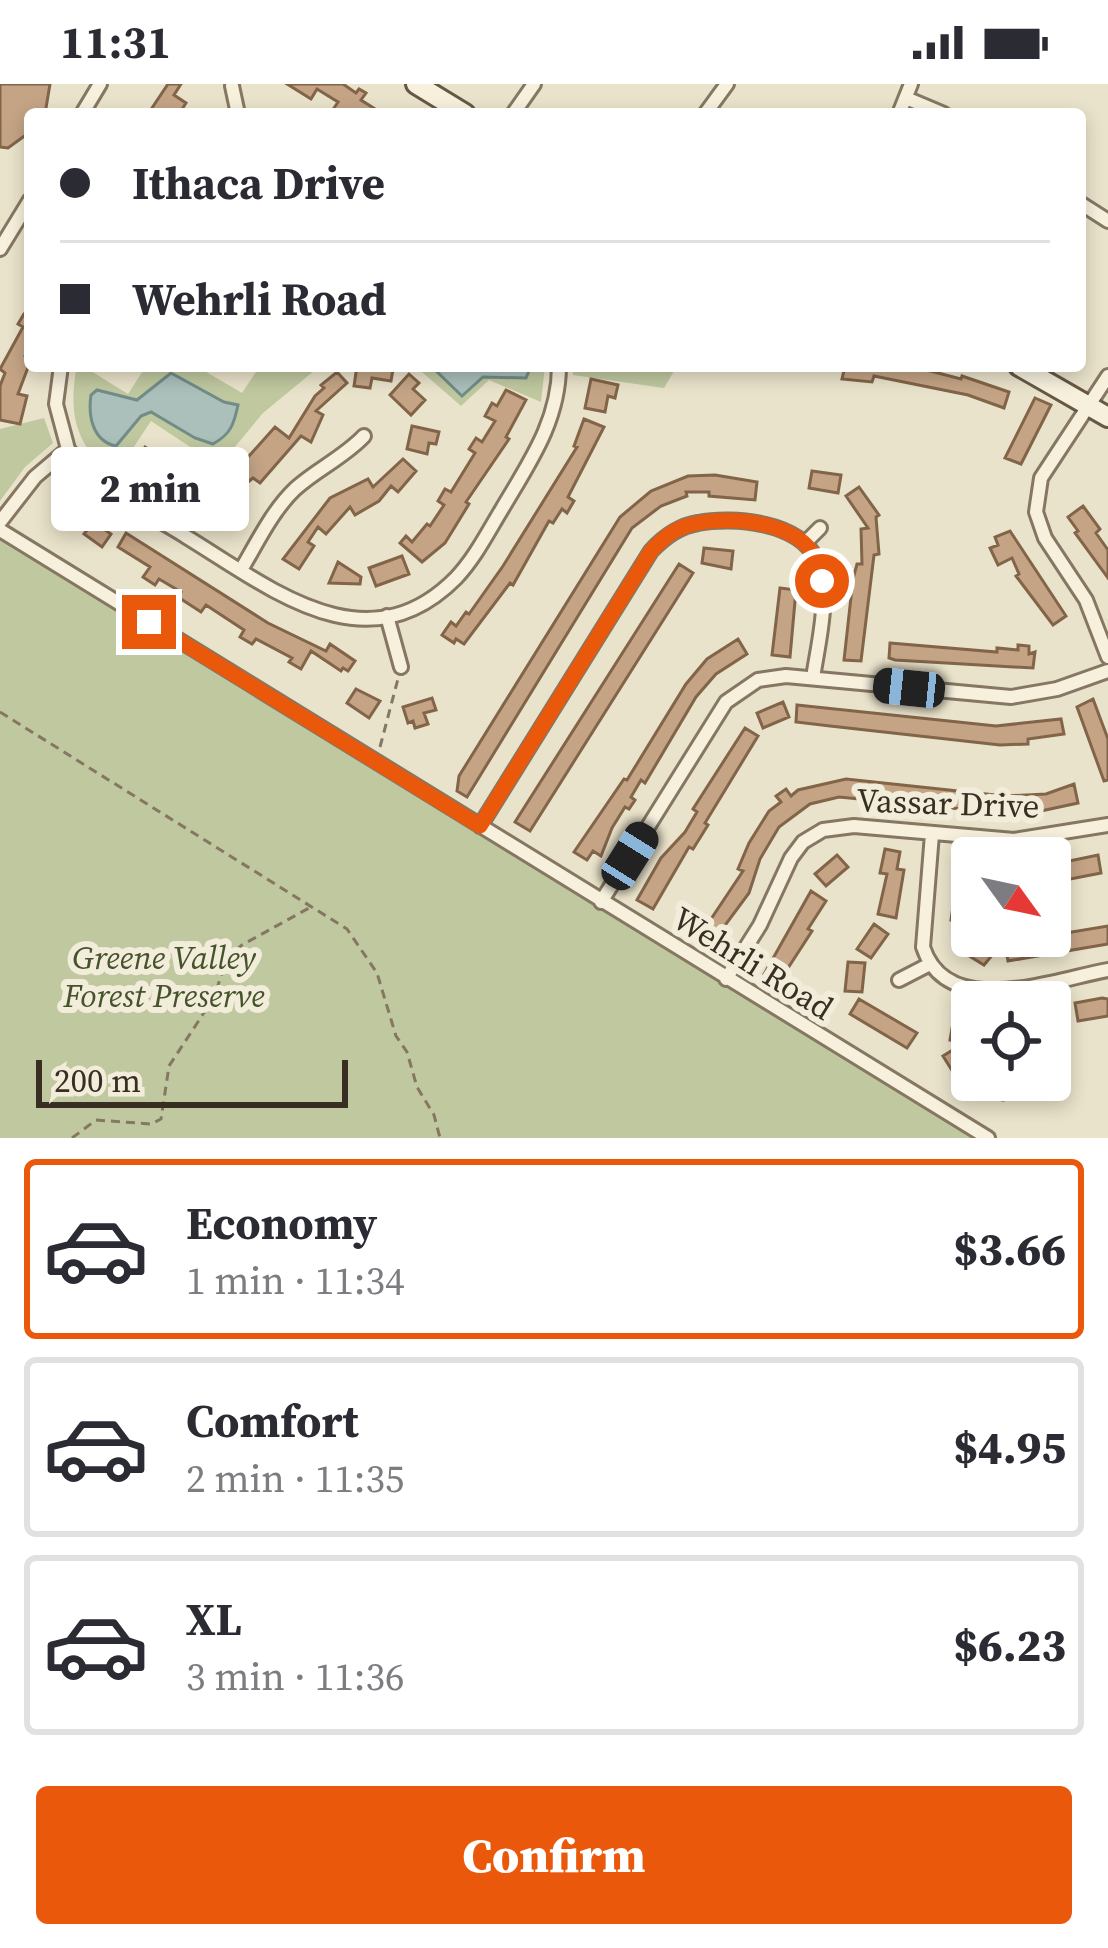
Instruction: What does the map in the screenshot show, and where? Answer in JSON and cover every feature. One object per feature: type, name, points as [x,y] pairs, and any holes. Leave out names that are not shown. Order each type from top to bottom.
[{"type":"street","points":[[416,84],[455,108]]},
{"type":"street","points":[[909,91],[935,108]]},
{"type":"street","points":[[0,249],[24,210]]},
{"type":"street","points":[[61,372],[56,404],[68,449],[101,484],[316,612],[357,619],[413,608],[442,590],[475,553],[548,430],[558,372]]},
{"type":"street","points":[[1030,372],[1108,417]]},
{"type":"street","points":[[1108,376],[1041,478],[1036,512],[1045,538],[1086,600],[1108,657]]},
{"type":"street","points":[[241,570],[288,497],[340,460],[364,436]]},
{"type":"street","points":[[0,526],[35,477],[68,449]]},
{"type":"street","points":[[480,826],[643,564],[665,537],[682,527],[716,521],[775,528],[805,543],[817,560],[822,581],[813,679]]},
{"type":"street","name":"Wehrli Road","points":[[0,526],[988,1138]]},
{"type":"street","points":[[805,543],[820,528]]},
{"type":"street","points":[[387,616],[401,667]]},
{"type":"street","points":[[602,902],[726,702],[758,680],[786,676],[1011,697],[1057,689],[1108,671]]},
{"type":"street","name":"Vassar Drive","points":[[726,979],[803,842],[818,832],[840,826],[1014,839],[1108,825]]},
{"type":"street","points":[[932,834],[922,933],[930,964],[952,981]]},
{"type":"street","points":[[898,980],[930,964]]},
{"type":"street","points":[[1061,981],[1108,970]]},
{"type":"path","points":[[379,749],[401,667]]},
{"type":"path","points":[[0,712],[347,929],[377,973],[397,1036],[440,1138]]},
{"type":"path","points":[[73,1138],[96,1120],[151,1124],[161,1119],[169,1066],[214,999],[228,957],[311,907]]},
{"type":"green space","points":[[76,372],[93,372],[128,394],[142,372],[206,372],[242,393],[256,372],[313,372],[263,413],[219,466],[151,421],[116,474],[83,440],[73,398]]},
{"type":"green space","points":[[422,372],[544,372],[541,402],[489,380],[461,406]]},
{"type":"green space","points":[[573,372],[673,372],[664,388]]},
{"type":"green space","points":[[44,418],[53,443],[25,467],[0,501],[0,429]]},
{"type":"green space","name":"Greene Valley Forest Preserve","points":[[0,530],[988,1138],[0,1138]]},
{"type":"shaded area","points":[[437,372],[528,372],[526,378],[483,377],[462,396]]},
{"type":"shaded area","points":[[171,373],[238,405],[224,436],[213,444],[151,412],[141,416],[116,446],[102,439],[91,419],[91,395],[97,390],[137,400]]},
{"type":"building","points":[[0,84],[50,84],[46,108],[24,108],[24,136],[8,148],[0,147]]},
{"type":"building","points":[[168,84],[181,84],[174,95],[186,103],[183,108],[152,108]]},
{"type":"building","points":[[287,84],[343,84],[356,93],[359,89],[366,93],[361,100],[374,108],[334,108],[338,102],[317,89],[311,99]]},
{"type":"building","points":[[24,314],[26,372],[18,394],[27,396],[20,424],[0,420],[5,373],[0,369],[23,327],[18,324]]},
{"type":"building","points":[[337,372],[347,383],[316,411],[323,415],[311,442],[301,436],[260,483],[253,478],[243,486],[231,476],[275,427],[289,438],[324,388],[321,385]]},
{"type":"building","points":[[356,372],[392,372],[391,381],[372,378],[370,388],[354,386]]},
{"type":"building","points":[[844,372],[934,372],[1009,392],[1004,408],[968,395],[874,376],[872,382],[842,379]]},
{"type":"building","points":[[409,374],[419,383],[413,389],[425,400],[411,415],[390,395]]},
{"type":"building","points":[[591,379],[618,385],[615,398],[608,396],[605,412],[585,408]]},
{"type":"building","points":[[506,390],[526,400],[509,439],[466,502],[445,543],[422,562],[400,543],[406,536],[412,542],[430,526],[444,505],[438,501],[445,489],[451,492],[475,453],[469,449],[476,438],[482,442],[495,421],[485,416],[492,403],[497,406]]},
{"type":"building","points":[[1035,398],[1051,405],[1021,464],[1005,458]]},
{"type":"building","points":[[584,419],[604,427],[568,497],[574,501],[567,513],[562,509],[553,523],[549,521],[513,585],[464,644],[456,639],[454,643],[442,635],[451,622],[456,626],[469,614],[503,566],[577,447]]},
{"type":"building","points":[[412,426],[439,432],[427,454],[407,449]]},
{"type":"building","points":[[145,447],[192,470],[187,476],[201,485],[190,502],[147,467],[142,474],[132,468]]},
{"type":"building","points":[[403,459],[416,471],[398,492],[391,486],[379,501],[355,515],[350,507],[326,534],[318,527],[308,542],[314,546],[299,569],[283,559],[330,498],[368,479],[373,487]]},
{"type":"building","points":[[812,471],[841,475],[838,493],[809,488]]},
{"type":"building","points":[[688,476],[757,482],[755,500],[686,492],[687,496],[661,506],[632,528],[467,797],[457,791],[459,776],[620,517],[651,491]]},
{"type":"building","points":[[859,487],[879,515],[879,554],[874,555],[861,661],[844,660],[853,579],[857,564],[862,564],[861,529],[868,528],[846,496]]},
{"type":"building","points":[[232,492],[244,510],[219,521],[210,507]]},
{"type":"building","points":[[61,494],[106,520],[101,527],[111,534],[102,547],[84,534],[91,525],[77,515],[72,523],[54,512]]},
{"type":"building","points":[[1083,506],[1108,550],[1108,578],[1068,517]]},
{"type":"building","points":[[1010,531],[1066,616],[1053,625],[1016,576],[1012,558],[998,565],[990,548],[998,545],[995,537]]},
{"type":"building","points":[[126,533],[268,623],[326,651],[330,644],[355,661],[348,671],[341,671],[311,651],[301,669],[289,662],[292,658],[256,639],[252,644],[240,637],[244,630],[206,605],[201,612],[178,597],[181,592],[159,579],[155,585],[143,577],[150,567],[118,547]]},
{"type":"building","points":[[704,548],[733,551],[731,569],[702,563]]},
{"type":"building","points":[[402,556],[409,574],[376,586],[369,568]]},
{"type":"building","points":[[338,562],[361,577],[360,584],[329,583]]},
{"type":"building","points":[[679,564],[693,573],[530,831],[515,822]]},
{"type":"building","points":[[780,588],[796,590],[790,657],[772,655]]},
{"type":"building","points":[[738,639],[747,654],[716,674],[696,697],[645,783],[641,780],[631,797],[635,800],[612,828],[601,856],[593,851],[587,860],[574,852],[627,780],[686,684],[707,659]]},
{"type":"building","points":[[890,643],[997,652],[997,648],[1018,650],[1018,645],[1029,646],[1029,654],[1035,652],[1033,668],[895,660],[889,658]]},
{"type":"building","points":[[356,689],[380,701],[369,718],[347,703]]},
{"type":"building","points":[[432,698],[436,710],[424,713],[428,724],[415,728],[413,721],[408,723],[403,707]]},
{"type":"building","points":[[1093,699],[1108,739],[1108,780],[1104,781],[1077,707]]},
{"type":"building","points":[[783,702],[789,717],[763,728],[757,713]]},
{"type":"building","points":[[797,705],[996,726],[1061,719],[1064,734],[1028,739],[1028,744],[1000,745],[796,722]]},
{"type":"building","points":[[745,728],[758,736],[693,849],[689,847],[653,909],[637,900],[661,858],[685,832],[697,812],[693,809]]},
{"type":"building","points":[[846,779],[1005,796],[1046,794],[1074,784],[1078,803],[1002,813],[839,797],[810,804],[779,827],[760,859],[749,893],[720,932],[725,935],[718,945],[708,939],[710,935],[703,931],[743,871],[738,869],[749,843],[769,811],[781,802],[776,796],[786,789],[791,796],[798,790]]},
{"type":"building","points":[[885,849],[900,852],[897,869],[904,870],[896,918],[878,914],[887,874],[880,873]]},
{"type":"building","points":[[837,855],[848,867],[826,886],[815,874]]},
{"type":"building","points":[[1098,855],[1101,873],[1071,879],[1071,861]]},
{"type":"building","points":[[811,891],[826,901],[777,985],[763,976]]},
{"type":"building","points":[[874,924],[888,934],[871,958],[857,949]]},
{"type":"building","points":[[1108,926],[1108,944],[1071,950],[1071,932]]},
{"type":"building","points":[[848,962],[865,963],[862,992],[845,991]]},
{"type":"building","points":[[859,999],[917,1033],[907,1048],[850,1014]]},
{"type":"building","points":[[1108,999],[1108,1016],[1078,1021],[1075,1003]]},
{"type":"route","points":[[149,622],[480,826],[651,551],[665,537],[716,521],[775,528],[805,543],[817,560],[822,581]]}]
